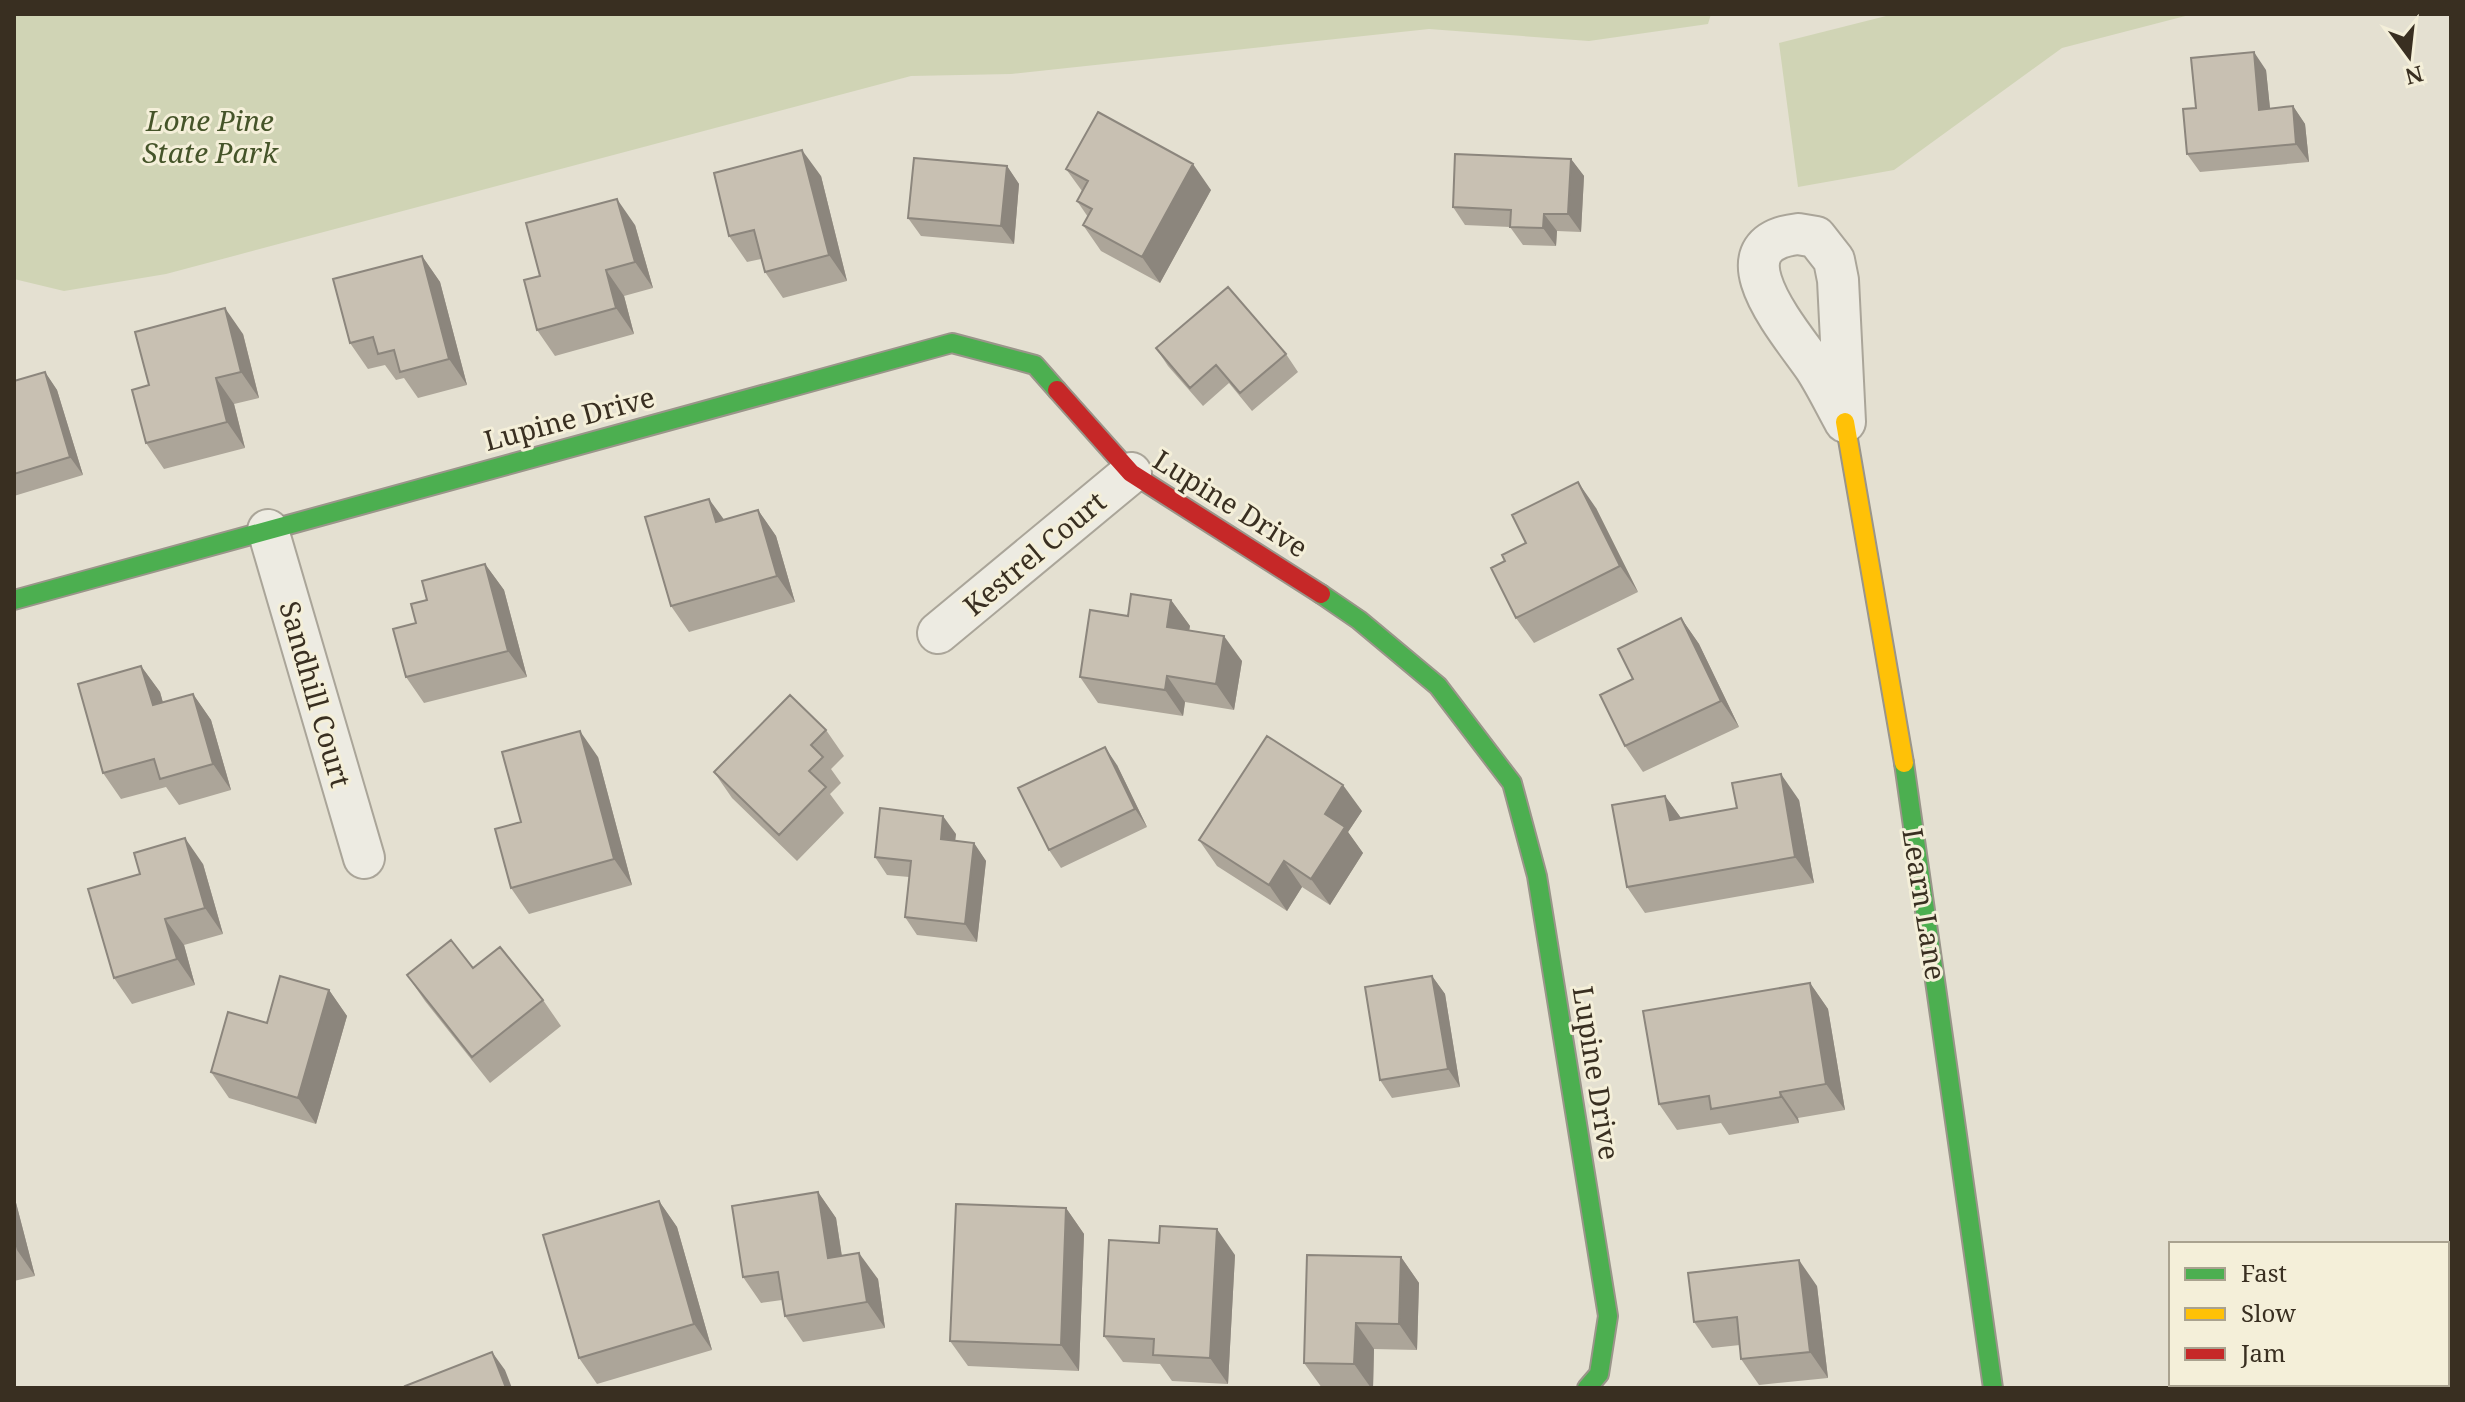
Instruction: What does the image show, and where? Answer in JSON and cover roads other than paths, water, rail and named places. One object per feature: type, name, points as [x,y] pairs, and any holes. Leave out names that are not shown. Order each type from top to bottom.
[{"type":"street","name":"Lupine Drive","points":[[14,600],[952,343],[1035,365],[1131,473],[1227,531],[1359,620],[1438,686],[1512,783],[1537,876],[1608,1316],[1599,1374],[1587,1388]]},
{"type":"street","name":"Learn Lane","points":[[1845,422],[1870,556],[1951,1074],[1993,1388]]},
{"type":"street","name":"Kestrel Court","points":[[938,633],[1131,473]]},
{"type":"street","name":"Sandhill Court","points":[[268,530],[364,858]]},
{"type":"park label","name":"Lone Pine State Park","points":[[210,136]]}]
